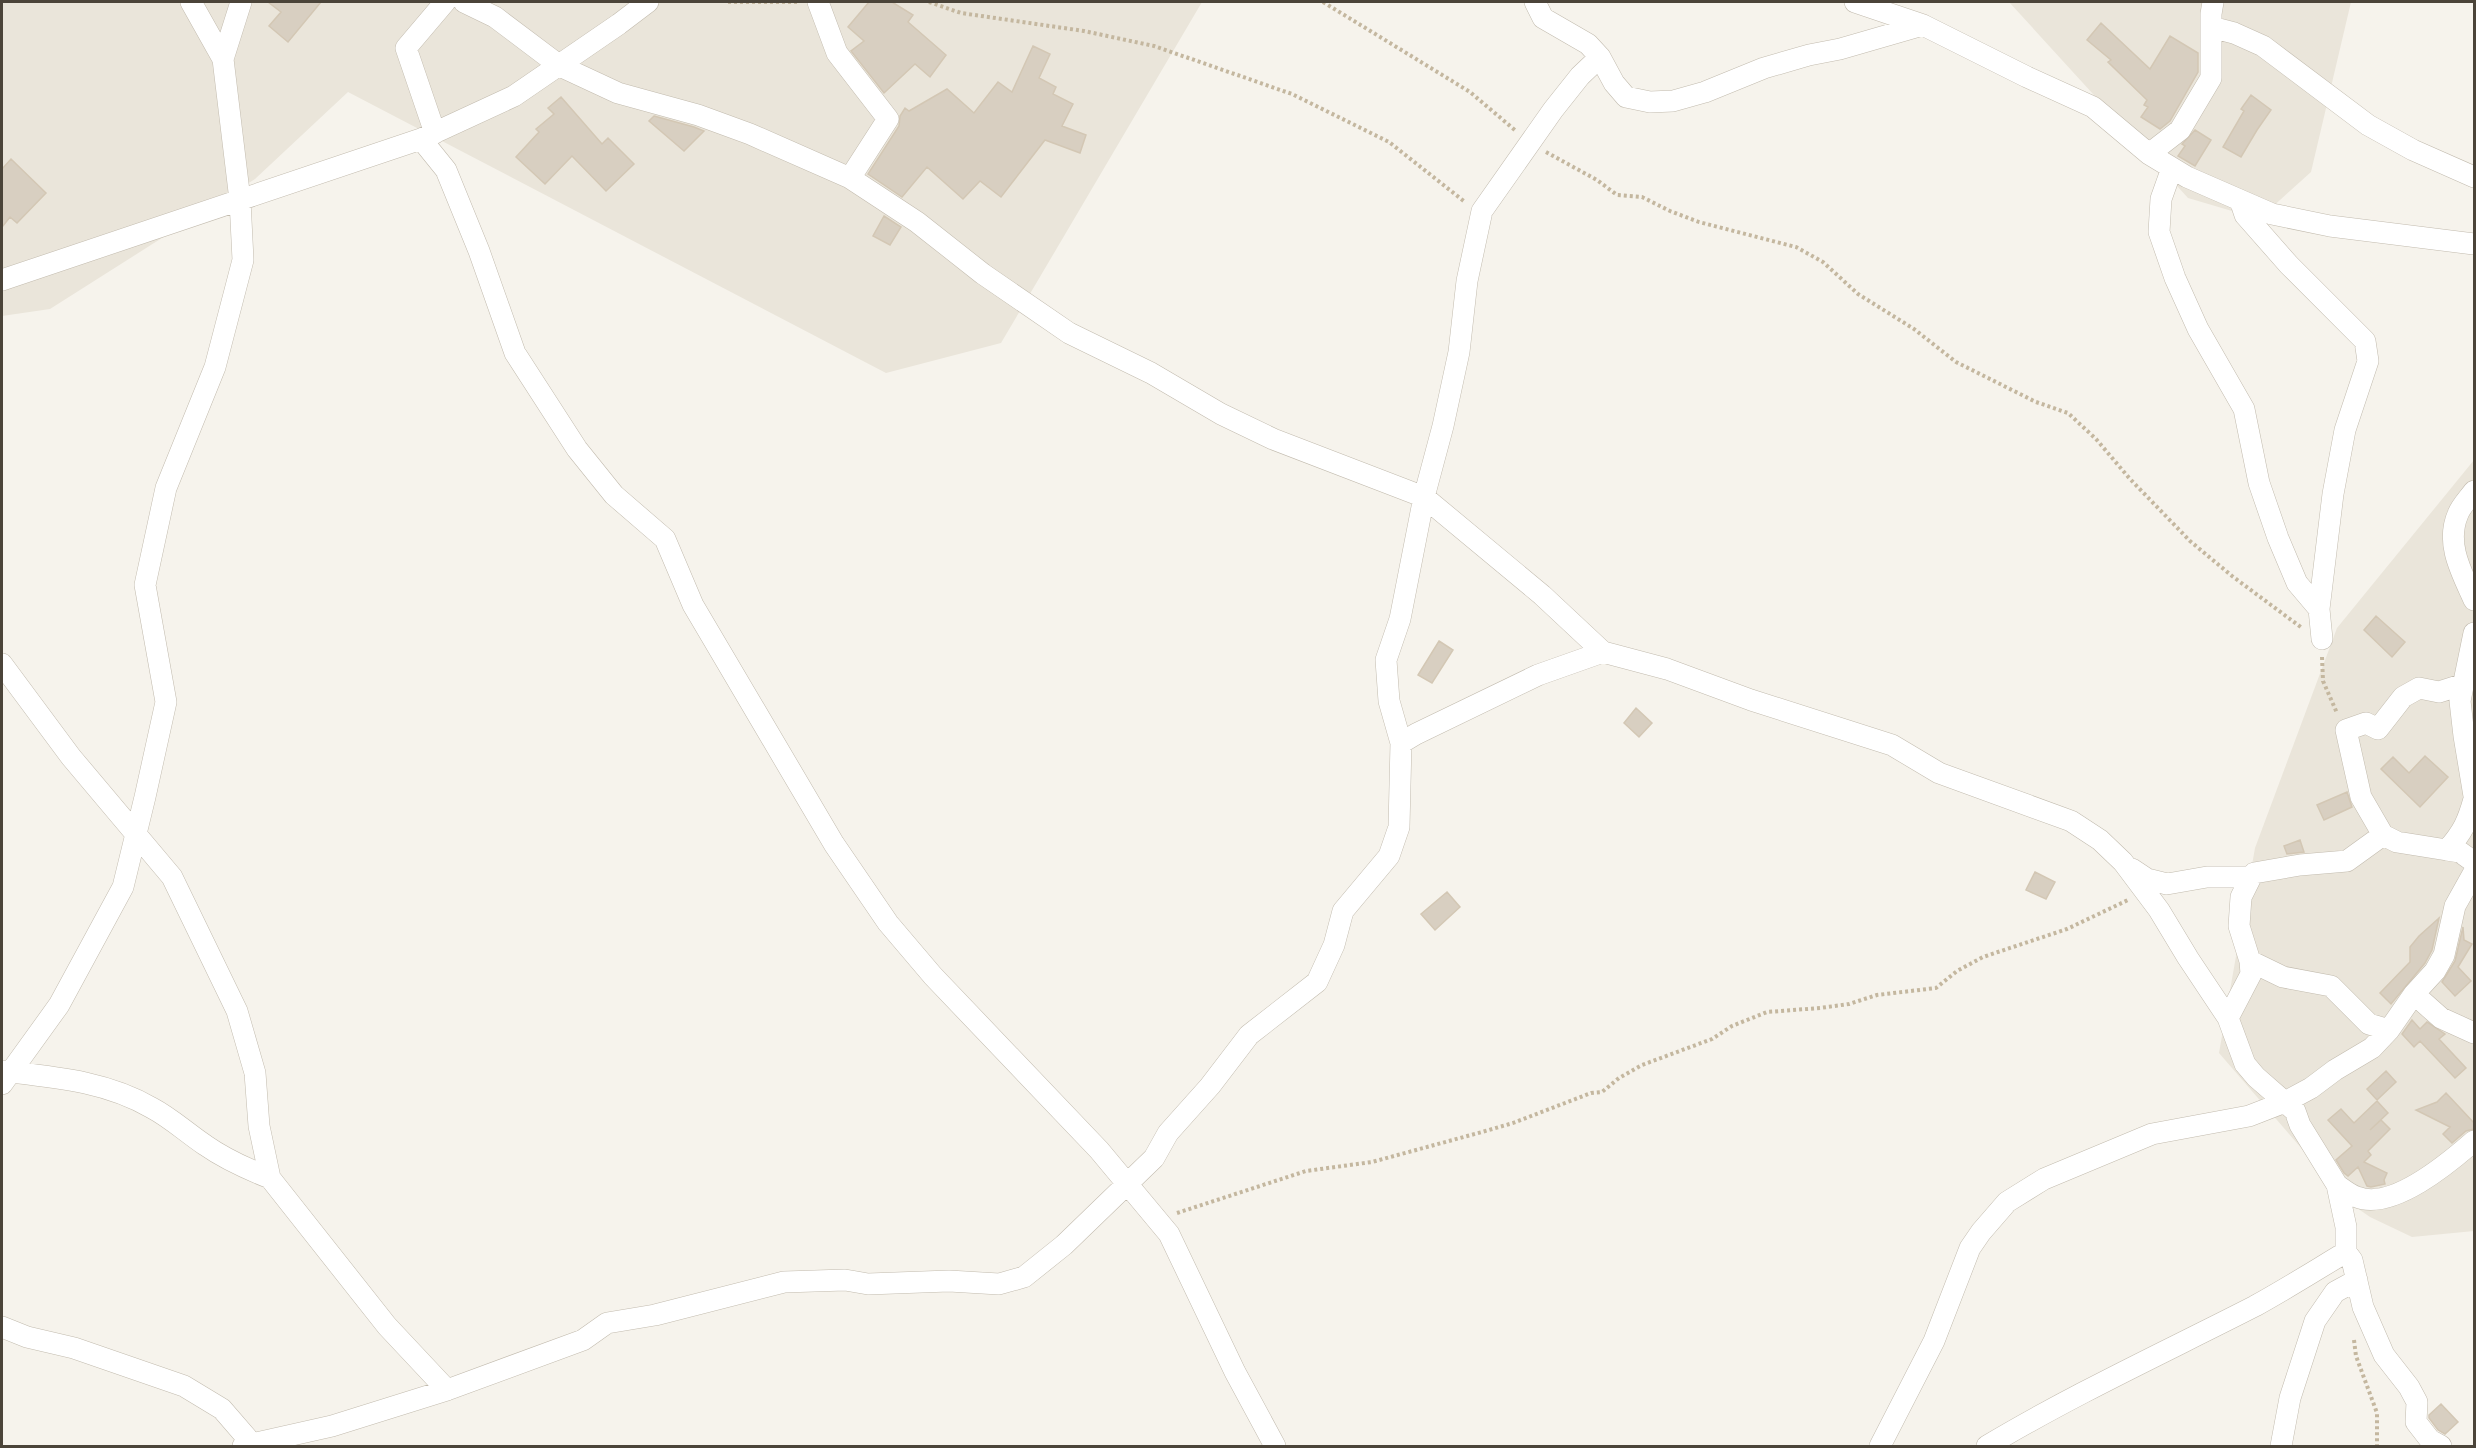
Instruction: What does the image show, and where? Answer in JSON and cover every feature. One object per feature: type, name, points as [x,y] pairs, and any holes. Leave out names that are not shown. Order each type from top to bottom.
[{"type":"street","points":[[4,1076],[59,1005],[123,887],[166,702],[145,585],[166,488],[215,367],[243,260],[240,200],[223,59],[191,2]]},
{"type":"street","points":[[223,59],[240,2]]},
{"type":"street","points":[[445,2],[406,48],[428,136],[446,170],[479,251],[515,353],[577,449],[614,495],[664,539],[693,605],[834,844],[888,922],[933,976],[1099,1150],[1169,1234],[1235,1372],[1275,1446]]},
{"type":"street","points":[[464,2],[495,17],[560,66],[618,93],[698,115],[750,134],[850,178],[917,222],[992,280],[1069,333],[1142,368],[1221,414],[1273,439],[1424,497],[1542,595],[1603,652],[1666,669],[1751,700],[1892,744],[1939,772],[2071,821],[2100,840],[2123,862],[2147,879],[2167,884],[2207,877],[2252,877]]},
{"type":"street","points":[[2,280],[428,136],[514,96],[560,66],[648,2]]},
{"type":"street","points":[[818,2],[837,53],[888,119],[850,178]]},
{"type":"street","points":[[1535,2],[1543,18],[1588,44],[1600,57],[1614,83],[1626,97],[1650,102],[1673,101],[1704,92],[1764,68],[1923,25]]},
{"type":"street","points":[[1856,2],[1923,25],[2093,107],[2149,154],[2187,177],[2272,214],[2330,226],[2475,244]]},
{"type":"street","points":[[2149,154],[2180,130],[2211,78],[2213,2]]},
{"type":"street","points":[[2211,27],[2234,33],[2263,46],[2368,124],[2413,150],[2475,177]]},
{"type":"street","points":[[2,1327],[74,1348],[184,1386],[222,1409],[250,1446],[332,1426],[447,1390],[583,1340],[607,1323],[655,1315],[784,1282],[845,1280],[868,1284],[949,1281],[999,1284],[1024,1277],[1041,1265],[1065,1245],[1154,1158],[1168,1133],[1210,1086],[1249,1035],[1317,982],[1334,945],[1343,911],[1389,856],[1398,827],[1401,743],[1389,700],[1386,660],[1402,610],[1424,497],[1443,426],[1456,363],[1467,281],[1482,211],[1553,110],[1580,76],[1600,57]]},
{"type":"street","points":[[2172,168],[2161,199],[2159,232],[2175,278],[2198,329],[2244,409],[2259,483],[2285,556],[2297,583],[2319,609]]},
{"type":"street","points":[[2240,200],[2245,215],[2275,250],[2365,341],[2368,361],[2345,430],[2333,494],[2319,609],[2322,639]]},
{"type":"street","points":[[2475,491],[2458,514],[2452,539],[2458,565],[2475,600]]},
{"type":"street","points":[[2447,850],[2457,840],[2472,815],[2475,797],[2460,701],[2475,633]]},
{"type":"street","points":[[1401,743],[1538,675],[1603,652]]},
{"type":"street","points":[[2,664],[71,757],[172,877],[237,1011],[255,1073],[259,1126],[270,1178],[387,1326],[447,1390]]},
{"type":"street","points":[[2464,684],[2439,692],[2419,688],[2403,697],[2378,729],[2366,723],[2346,730],[2361,797],[2383,835],[2397,842],[2460,852],[2475,862]]},
{"type":"street","points":[[2228,1018],[2251,974],[2250,961],[2239,926],[2241,897],[2254,873],[2300,865],[2347,861],[2383,835]]},
{"type":"street","points":[[2123,862],[2159,910],[2228,1018],[2245,1064],[2256,1077],[2295,1111],[2300,1125],[2337,1185],[2346,1227],[2346,1252],[2352,1260],[2363,1307],[2384,1355],[2409,1387],[2417,1402],[2416,1422],[2430,1440],[2441,1446]]},
{"type":"street","points":[[1880,1446],[1934,1341],[1970,1248],[2007,1202],[2044,1179],[2152,1134],[2249,1116],[2285,1102],[2312,1088],[2335,1070],[2372,1048],[2435,971],[2444,954],[2455,906],[2475,872]]},
{"type":"street","points":[[2250,961],[2283,977],[2331,986],[2369,1024],[2389,1030]]},
{"type":"street","points":[[2414,994],[2441,1018],[2475,1033]]},
{"type":"street","points":[[4,1076],[70,1079],[113,1090],[153,1108],[206,1146],[242,1167],[270,1178]]},
{"type":"street","points":[[2337,1185],[2358,1198],[2386,1196],[2418,1185],[2447,1165],[2475,1141]]},
{"type":"street","points":[[1987,1446],[2135,1365],[2257,1305],[2346,1252]]},
{"type":"street","points":[[2281,1446],[2290,1398],[2315,1321],[2335,1292],[2357,1280]]},
{"type":"path","points":[[728,2],[803,2]]},
{"type":"path","points":[[929,2],[961,13],[1084,31],[1154,46],[1292,94],[1389,142],[1470,206],[1482,211]]},
{"type":"path","points":[[1323,2],[1389,40],[1470,92],[1531,144],[1597,180],[1617,195],[1642,197],[1699,222],[1796,247],[1822,262],[1858,294],[1914,329],[1956,362],[2036,402],[2068,413],[2096,439],[2130,479],[2190,541],[2299,626],[2322,639],[2323,681],[2346,730]]},
{"type":"path","points":[[1156,1220],[1306,1171],[1372,1162],[1513,1123],[1591,1093],[1602,1092],[1619,1078],[1642,1065],[1704,1043],[1732,1026],[1767,1012],[1849,1004],[1877,995],[1936,988],[1957,971],[1983,957],[2067,929],[2145,891]]},
{"type":"path","points":[[2363,1307],[2352,1331],[2356,1356],[2377,1413],[2377,1446]]},
{"type":"shaded area","points":[[2,2],[1202,2],[1001,343],[886,373],[348,92],[255,179],[50,309],[2,316]]},
{"type":"shaded area","points":[[2009,2],[2351,2],[2311,172],[2259,219],[2188,198]]},
{"type":"shaded area","points":[[2474,460],[2474,1231],[2412,1237],[2370,1217],[2347,1201],[2219,1053],[2255,848],[2337,628]]},
{"type":"building","points":[[268,2],[321,2],[288,42],[269,26],[281,12]]},
{"type":"building","points":[[869,2],[892,2],[913,15],[908,22],[946,55],[930,77],[915,64],[884,93],[851,51],[864,41],[848,27]]},
{"type":"building","points":[[2101,23],[2150,69],[2170,36],[2198,53],[2198,72],[2170,121],[2160,129],[2141,117],[2148,107],[2144,105],[2147,100],[2108,62],[2111,60],[2087,40]]},
{"type":"building","points":[[1033,46],[1050,54],[1039,78],[1056,87],[1053,94],[1073,104],[1062,126],[1086,135],[1080,153],[1045,140],[1001,197],[980,181],[963,199],[927,167],[902,197],[868,174],[899,126],[900,116],[905,108],[909,111],[947,89],[974,113],[998,82],[1012,92]]},
{"type":"building","points":[[2251,95],[2271,110],[2241,157],[2223,147],[2244,111],[2241,109]]},
{"type":"building","points":[[561,97],[602,144],[608,138],[634,164],[606,191],[572,156],[545,184],[516,157],[539,132],[536,129],[554,114],[548,108]]},
{"type":"building","points":[[654,116],[704,131],[684,151],[649,121]]},
{"type":"building","points":[[2195,130],[2211,140],[2195,166],[2178,156],[2185,146],[2182,144]]},
{"type":"building","points":[[11,159],[46,193],[17,223],[10,217],[2,227],[2,169]]},
{"type":"building","points":[[884,216],[901,227],[890,245],[873,236]]},
{"type":"building","points":[[2376,616],[2405,642],[2392,657],[2364,630]]},
{"type":"building","points":[[1439,641],[1453,650],[1432,683],[1418,675]]},
{"type":"building","points":[[1636,708],[1652,723],[1639,737],[1624,723]]},
{"type":"building","points":[[2425,756],[2448,777],[2420,807],[2381,769],[2393,757],[2409,773]]},
{"type":"building","points":[[2347,792],[2352,807],[2324,820],[2317,805]]},
{"type":"building","points":[[2300,840],[2304,852],[2287,854],[2284,846]]},
{"type":"building","points":[[2035,872],[2055,882],[2046,899],[2026,890]]},
{"type":"building","points":[[1447,892],[1460,907],[1435,930],[1421,914]]},
{"type":"building","points":[[2439,918],[2432,950],[2425,963],[2391,1004],[2380,993],[2410,962],[2410,947]]},
{"type":"building","points":[[2463,927],[2464,940],[2472,944],[2458,967],[2471,981],[2455,996],[2442,982],[2455,961]]},
{"type":"building","points":[[2412,1020],[2420,1029],[2427,1022],[2445,1034],[2439,1039],[2466,1068],[2455,1078],[2420,1041],[2414,1047],[2402,1034]]},
{"type":"building","points":[[2386,1071],[2396,1082],[2377,1100],[2367,1089]]},
{"type":"building","points":[[2446,1093],[2475,1124],[2474,1129],[2466,1131],[2452,1143],[2443,1134],[2450,1127],[2416,1110],[2437,1102]]},
{"type":"building","points":[[2377,1101],[2388,1113],[2370,1130],[2381,1120],[2390,1129],[2368,1151],[2371,1155],[2364,1162],[2387,1173],[2385,1184],[2371,1187],[2367,1186],[2358,1167],[2348,1176],[2344,1173],[2336,1160],[2352,1146],[2328,1120],[2341,1109],[2354,1123]]},
{"type":"building","points":[[2441,1404],[2458,1422],[2445,1434],[2438,1430],[2429,1418],[2429,1415]]}]
